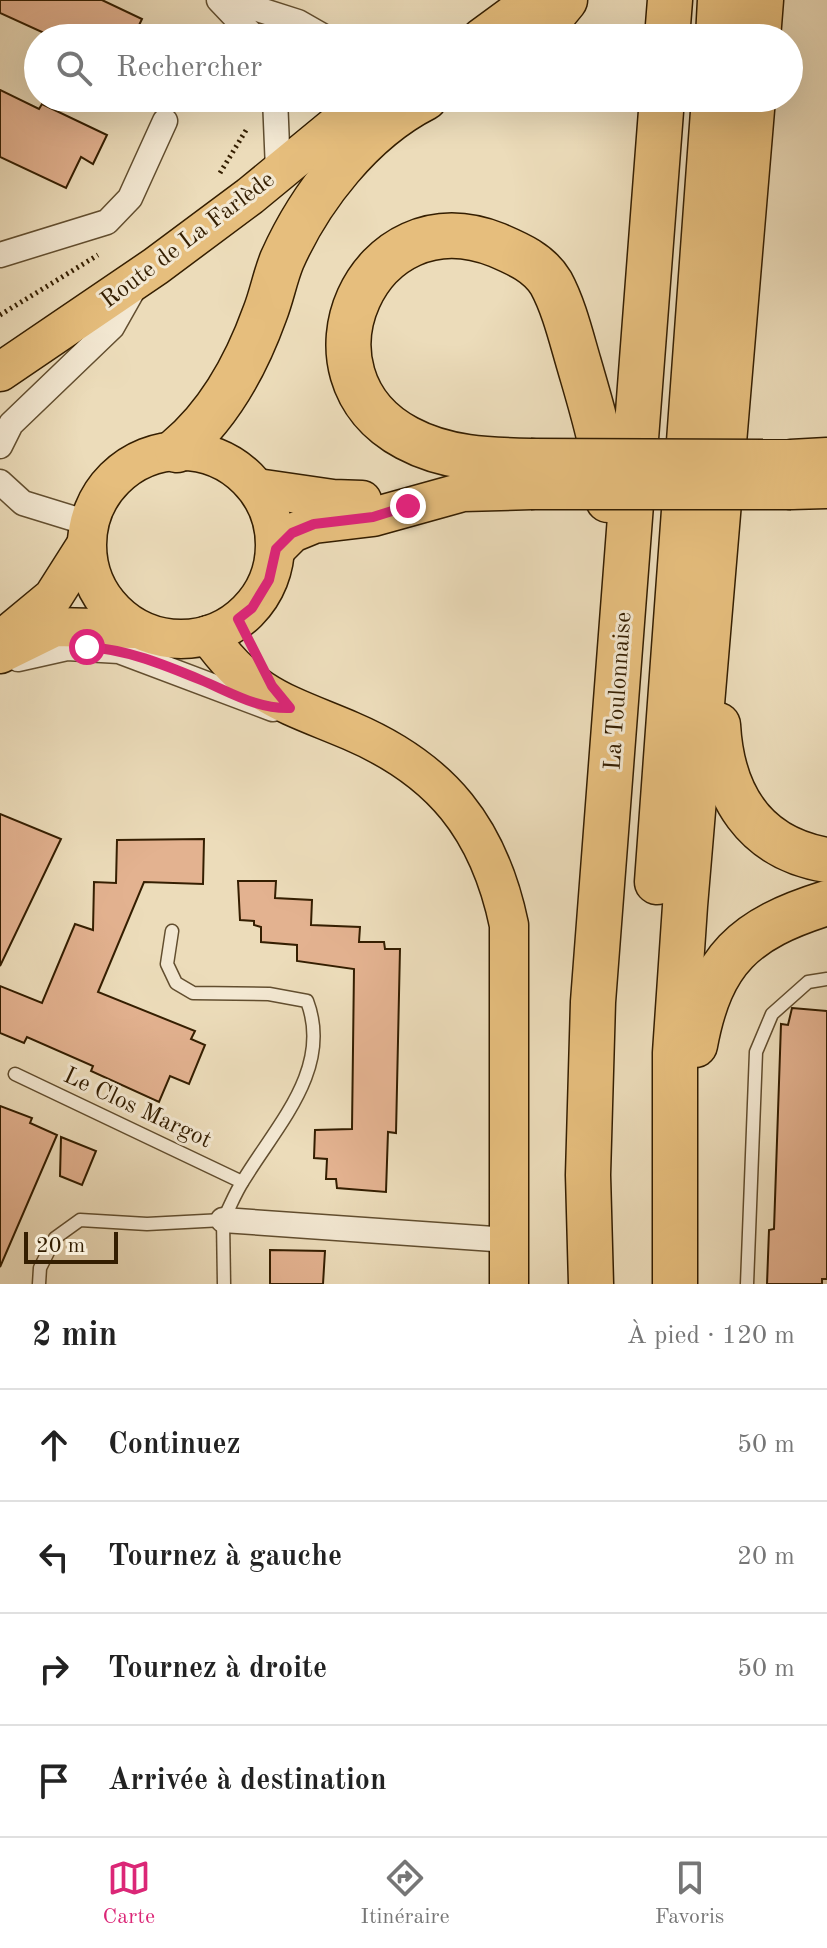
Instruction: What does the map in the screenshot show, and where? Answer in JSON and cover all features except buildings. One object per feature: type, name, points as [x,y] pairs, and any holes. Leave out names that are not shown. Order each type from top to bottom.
[{"type":"highway","points":[[545,24],[565,0]]},
{"type":"highway","points":[[668,24],[670,0]]},
{"type":"highway","points":[[719,24],[720,0]]},
{"type":"highway","points":[[757,24],[759,0]]},
{"type":"highway","points":[[177,450],[214,411],[244,361],[283,260],[316,200],[380,129],[405,112]]},
{"type":"highway","name":"La Toulonnaise","points":[[591,1284],[588,1175],[593,1002],[661,112]]},
{"type":"highway","points":[[668,1273],[651,1047],[656,909],[713,112]]},
{"type":"highway","points":[[668,1273],[675,1053],[685,906],[711,623],[751,112]]},
{"type":"highway","points":[[621,632],[607,472],[599,433],[565,317],[550,282],[519,255],[479,239],[436,238],[407,245],[395,253],[363,286],[350,315],[351,366],[368,401],[389,426],[422,445],[531,476],[814,480]]},
{"type":"highway","points":[[711,623],[719,754],[736,800],[746,816],[773,840],[792,850],[827,860]]},
{"type":"highway","points":[[668,1273],[695,1048],[708,990],[742,945],[795,913],[827,903]]},
{"type":"main road","points":[[500,24],[533,0]]},
{"type":"main road","name":"Route de La Farlède","points":[[0,372],[140,277],[250,196],[352,112]]},
{"type":"main road","points":[[0,639],[24,624],[53,597],[87,534],[100,494],[120,472],[147,456],[177,450],[207,453],[235,467],[257,488],[271,517],[276,549],[269,580],[252,608],[223,627],[165,639],[135,629],[55,627],[0,656]]},
{"type":"main road","points":[[276,549],[292,533],[314,524],[373,517],[531,476]]},
{"type":"main road","points":[[257,488],[408,506]]},
{"type":"main road","points":[[87,534],[93,583],[110,609],[135,629]]},
{"type":"main road","points":[[223,627],[290,708],[378,744],[417,767],[453,799],[468,819],[496,875],[509,925],[510,954],[509,1284]]},
{"type":"street","points":[[219,0],[242,24]]},
{"type":"street","points":[[229,0],[302,24]]},
{"type":"street","points":[[276,112],[278,170]]},
{"type":"street","points":[[0,255],[107,222],[130,198],[165,121]]},
{"type":"street","points":[[0,446],[11,424],[112,327],[140,277]]},
{"type":"street","points":[[0,482],[23,503],[87,534]]},
{"type":"street","points":[[0,656],[17,659],[67,648],[100,648],[171,668],[253,704],[270,709],[290,708]]},
{"type":"street","points":[[223,1220],[508,1240]]},
{"type":"lane","points":[[172,931],[167,964],[176,983],[193,993],[269,994],[307,1001],[315,1022],[313,1056],[285,1121],[242,1182],[223,1220],[224,1284]]},
{"type":"lane","points":[[747,1284],[756,1052],[772,1014],[808,982],[827,979]]},
{"type":"lane","name":"Le Clos Margot","points":[[15,1074],[242,1182]]},
{"type":"lane","points":[[39,1284],[40,1268],[55,1238],[80,1220],[147,1224],[223,1220]]},
{"type":"route","points":[[87,647],[119,651],[171,668],[253,704],[270,709],[290,708],[272,686],[238,619],[252,608],[269,580],[276,549],[292,533],[314,524],[373,517],[408,506]]}]
